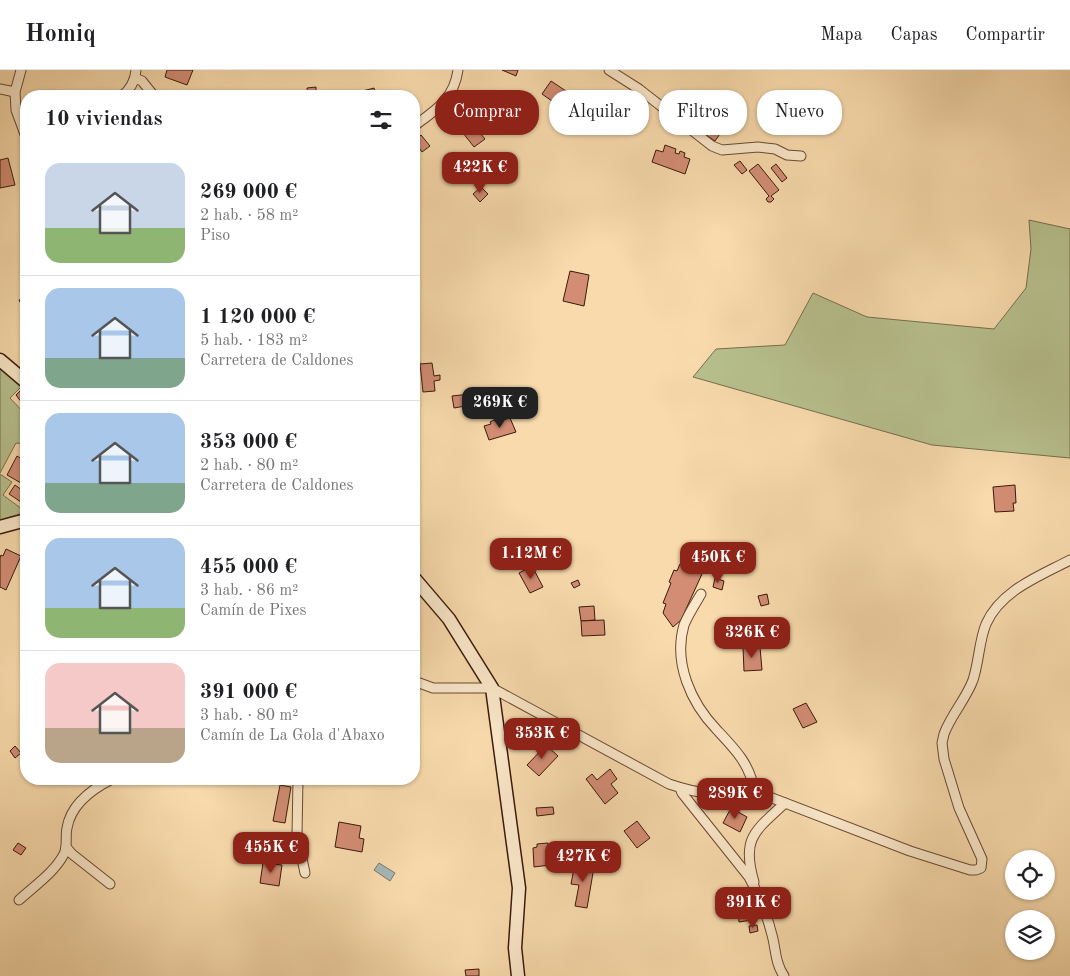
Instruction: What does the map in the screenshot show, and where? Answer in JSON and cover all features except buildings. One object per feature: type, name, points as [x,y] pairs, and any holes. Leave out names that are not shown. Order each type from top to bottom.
[{"type":"street","points":[[20,121],[16,110],[15,92],[21,70]]},
{"type":"street","points":[[420,122],[442,106],[453,88],[458,70]]},
{"type":"street","points":[[609,70],[639,89],[712,146],[722,150],[775,149],[787,155],[801,156]]},
{"type":"street","points":[[129,90],[135,74],[149,90]]},
{"type":"street","points":[[0,90],[15,92]]},
{"type":"street","points":[[0,360],[20,377]]},
{"type":"street","points":[[0,527],[20,522]]},
{"type":"street","points":[[420,683],[433,688],[492,688],[669,784],[691,792],[727,795],[754,791],[910,851],[970,870],[976,870],[981,868],[983,864],[981,853],[959,808],[944,759],[942,743],[944,734],[972,680],[986,625],[993,611],[1012,592],[1070,560]]},
{"type":"street","points":[[420,585],[449,619],[492,688],[519,888],[515,948],[518,976]]},
{"type":"street","points":[[700,594],[684,624],[681,643],[686,684],[702,712],[742,757],[753,781],[754,791]]},
{"type":"street","points":[[19,900],[52,871],[64,854],[67,827],[71,814],[81,800],[103,785]]},
{"type":"street","points":[[298,785],[298,835],[305,873]]},
{"type":"street","points":[[680,788],[748,877],[757,892]]},
{"type":"street","points":[[784,976],[778,964],[772,935],[751,870],[750,844],[758,829],[785,803]]},
{"type":"street","points":[[66,847],[110,884]]},
{"type":"green space","points":[[1029,220],[1070,229],[1070,458],[932,445],[693,377],[716,349],[785,345],[813,293],[867,317],[994,329],[1026,288],[1031,249]]},
{"type":"green space","points":[[0,366],[20,383],[20,388],[10,398],[20,409],[20,443],[16,443],[0,473]]},
{"type":"green space","points":[[0,474],[12,482],[3,495],[20,508],[20,514],[0,520]]},
{"type":"shaded area","points":[[379,863],[395,873],[390,881],[374,870]]}]
